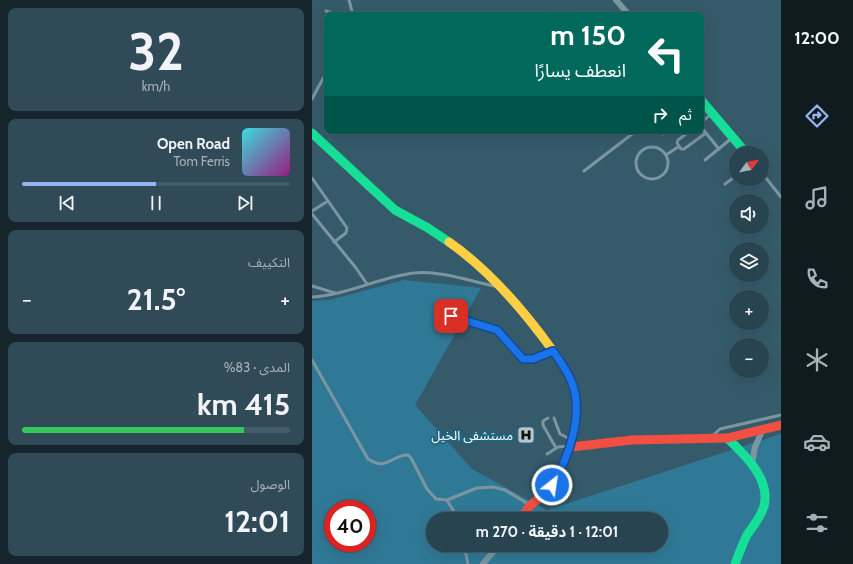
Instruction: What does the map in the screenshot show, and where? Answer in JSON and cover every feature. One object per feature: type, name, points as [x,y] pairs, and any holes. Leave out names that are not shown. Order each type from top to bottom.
[{"type":"street","points":[[616,0],[626,12]]},
{"type":"street","points":[[704,104],[740,146]]},
{"type":"street","points":[[312,133],[388,205],[457,248],[482,269],[497,287],[529,318],[553,351],[572,382],[576,407],[571,443],[559,472],[547,491],[526,512]]},
{"type":"street","points":[[571,443],[727,438],[762,431],[781,425]]},
{"type":"street","points":[[752,464],[755,447],[762,431]]},
{"type":"street","points":[[727,438],[752,464],[764,490],[765,504],[743,542],[735,564]]},
{"type":"street","points":[[484,564],[493,552]]},
{"type":"lane","points":[[349,0],[352,12]]},
{"type":"lane","points":[[312,99],[324,77]]},
{"type":"lane","points":[[704,120],[712,113]]},
{"type":"lane","points":[[704,131],[719,149]]},
{"type":"lane","points":[[678,147],[684,149],[706,133]]},
{"type":"lane","points":[[584,171],[632,134]]},
{"type":"lane","points":[[678,147],[678,140],[686,134]]},
{"type":"lane","points":[[705,160],[733,137]]},
{"type":"lane","points":[[666,155],[678,147]]},
{"type":"lane","points":[[645,148],[657,148],[666,155],[667,166],[661,176],[650,179],[643,177],[638,171],[636,164],[637,156],[645,148]]},
{"type":"lane","points":[[312,178],[347,228],[346,233],[334,242]]},
{"type":"lane","points":[[725,184],[729,181]]},
{"type":"lane","points":[[769,182],[781,197]]},
{"type":"lane","points":[[312,211],[328,201]]},
{"type":"lane","points":[[312,214],[356,268],[367,284]]},
{"type":"lane","points":[[312,297],[422,272],[497,287]]},
{"type":"lane","points":[[312,286],[335,293]]},
{"type":"lane","points":[[439,312],[497,330],[523,359],[533,359],[553,351]]},
{"type":"lane","points":[[312,360],[368,459],[374,464],[385,464],[405,454],[408,455],[431,495],[436,499],[447,500],[477,488],[493,487],[505,490],[531,505]]},
{"type":"lane","points":[[711,439],[715,432],[720,429],[781,415]]},
{"type":"lane","points":[[548,418],[543,421],[543,426],[556,448]]},
{"type":"lane","points":[[547,454],[556,448],[571,443],[560,434],[554,418]]},
{"type":"lane","points":[[447,500],[454,512]]},
{"type":"lane","points":[[465,552],[468,564]]},
{"type":"shaded area","points":[[404,280],[481,288],[415,405],[472,469],[547,510],[781,434],[781,564],[312,564],[312,301],[329,300]]},
{"type":"traffic: fast","points":[[704,104],[740,146]]},
{"type":"traffic: fast","points":[[312,133],[395,210],[428,228],[449,242]]},
{"type":"traffic: fast","points":[[727,438],[748,459],[760,477],[764,486],[765,496],[763,510],[747,535],[735,564]]},
{"type":"traffic: slow","points":[[449,242],[478,265],[506,292],[531,321],[553,351]]},
{"type":"traffic: jam","points":[[526,512],[545,492],[555,479],[567,453],[575,425],[576,410],[572,383],[553,351]]},
{"type":"traffic: jam","points":[[571,447],[632,440],[727,438],[781,425]]},
{"type":"place","name":"مستشفى الخيل","points":[[526,435]]},
{"type":"route","points":[[451,316],[497,330],[523,359],[530,360],[553,351],[565,369],[572,382],[576,407],[571,447],[552,485]]}]
